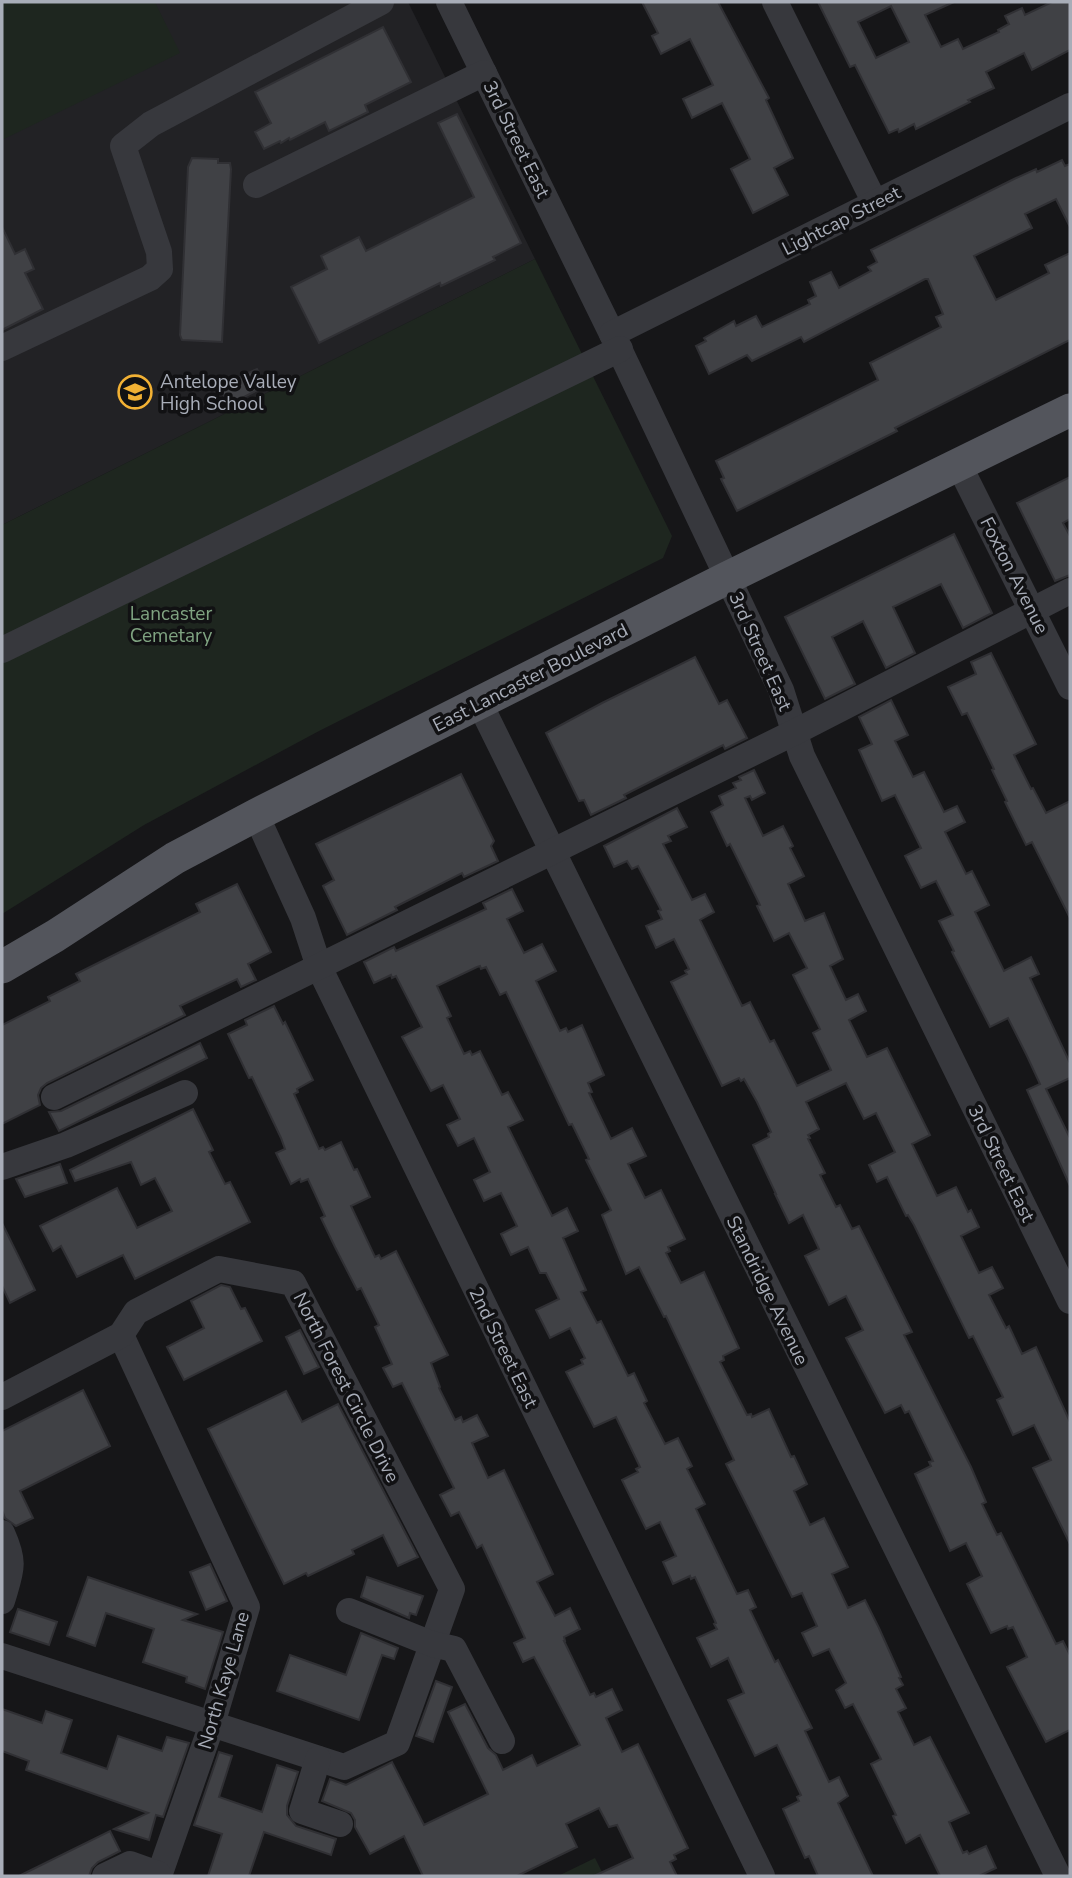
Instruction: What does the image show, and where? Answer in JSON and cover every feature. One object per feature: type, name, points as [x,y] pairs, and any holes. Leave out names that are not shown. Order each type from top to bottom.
[{"type":"main road","name":"East Lancaster Boulevard","points":[[2,967],[175,858],[256,815],[727,578],[1070,410]]},
{"type":"street","points":[[2,348],[150,278],[160,269],[159,252],[123,146],[151,124],[381,2]]},
{"type":"street","name":"3rd Street East","points":[[449,2],[616,342],[781,690],[802,756],[1070,1301]]},
{"type":"street","points":[[775,2],[875,203]]},
{"type":"street","points":[[256,185],[484,73]]},
{"type":"street","name":"Lightcap Street","points":[[2,650],[616,342],[875,203],[1070,106]]},
{"type":"street","name":"Foxton Avenue","points":[[959,465],[1070,687]]},
{"type":"street","points":[[54,1097],[796,732],[1070,591]]},
{"type":"street","name":"Standridge Avenue","points":[[479,702],[1058,1876]]},
{"type":"street","name":"2nd Street East","points":[[256,815],[303,918],[319,967],[762,1876]]},
{"type":"street","points":[[2,1167],[66,1145],[185,1093]]},
{"type":"street","name":"North Forest Circle Drive","points":[[2,1397],[121,1335],[136,1312],[219,1269],[293,1283],[452,1589],[397,1743],[344,1767],[318,1759]]},
{"type":"street","name":"North Kaye Lane","points":[[121,1335],[247,1607],[212,1724],[158,1875]]},
{"type":"street","points":[[2,1533],[11,1553],[12,1566],[2,1601]]},
{"type":"street","points":[[349,1611],[432,1644],[454,1649],[502,1741]]},
{"type":"street","points":[[2,1656],[318,1759],[302,1811],[340,1824]]},
{"type":"street","points":[[105,1876],[130,1864],[158,1875]]},
{"type":"shaded area","name":"Antelope Valley High School","points":[[2,2],[408,2],[535,259],[2,525]]},
{"type":"green space","points":[[2,2],[155,2],[180,53],[2,140]]},
{"type":"green space","name":"Lancaster Cemetary","points":[[535,259],[672,536],[663,558],[319,731],[144,825],[2,914],[2,525]]},
{"type":"green space","points":[[595,1858],[604,1876],[558,1876]]},
{"type":"building","points":[[642,2],[718,2],[769,98],[766,100],[793,158],[774,168],[788,195],[753,213],[731,169],[750,159],[722,103],[692,118],[683,99],[713,85],[690,39],[661,54],[652,36],[658,33]]},
{"type":"building","points":[[818,2],[954,2],[925,15],[941,47],[958,39],[963,49],[999,32],[998,30],[1009,24],[1005,16],[1022,8],[1025,15],[1052,2],[1070,2],[1070,50],[1032,70],[1024,53],[986,72],[994,88],[916,129],[914,124],[899,132],[898,129],[889,133],[855,65],[850,67]],"holes":[[[891,6],[909,42],[876,58],[858,22]]]},
{"type":"building","points":[[383,27],[411,82],[365,105],[368,112],[329,131],[325,122],[290,140],[280,141],[264,149],[255,132],[271,123],[255,92]]},
{"type":"building","points":[[457,114],[521,243],[493,257],[495,260],[441,286],[440,283],[319,343],[291,287],[327,269],[321,256],[359,237],[366,251],[474,197],[438,123]]},
{"type":"building","points":[[192,158],[218,159],[218,163],[230,163],[231,169],[222,342],[182,340],[180,335],[188,167]]},
{"type":"building","points":[[1062,160],[1065,166],[1070,164],[1070,227],[1056,199],[1025,214],[1032,228],[974,256],[996,300],[1049,273],[1045,265],[1070,253],[1070,340],[737,511],[721,479],[724,478],[716,461],[878,380],[870,363],[941,327],[936,317],[943,314],[928,279],[925,279],[804,342],[801,337],[752,361],[747,355],[709,374],[696,346],[706,341],[704,338],[734,321],[736,326],[756,316],[762,327],[810,304],[808,300],[816,296],[810,282],[831,272],[839,288],[871,271],[868,267],[877,262],[871,250],[1014,179]]},
{"type":"building","points":[[2,227],[15,254],[25,249],[34,269],[25,273],[43,309],[2,330]]},
{"type":"building","points":[[257,369],[265,386],[229,405],[219,387]]},
{"type":"building","points":[[1070,477],[1070,519],[1063,523],[1070,536],[1070,575],[1055,581],[1017,503]]},
{"type":"building","points":[[954,534],[992,613],[963,628],[941,584],[893,607],[915,653],[886,668],[863,621],[832,637],[855,684],[825,699],[785,617]]},
{"type":"building","points":[[991,653],[1036,744],[1014,755],[1031,789],[1033,788],[1046,813],[1070,801],[1070,918],[1032,842],[1026,845],[967,713],[962,715],[948,687],[976,674],[971,662]]},
{"type":"building","points":[[695,657],[719,704],[727,700],[747,738],[725,749],[723,745],[624,795],[626,798],[591,815],[584,800],[579,801],[546,733]]},
{"type":"building","points":[[891,700],[908,735],[895,741],[913,777],[924,772],[944,812],[957,806],[965,822],[945,832],[966,874],[972,871],[989,905],[975,912],[1004,971],[1031,957],[1039,974],[1030,978],[1070,1063],[1070,1078],[1046,1089],[1070,1138],[1070,1186],[1027,1090],[1040,1084],[1027,1056],[1008,1018],[990,1027],[939,921],[953,915],[936,881],[921,888],[905,856],[921,848],[895,795],[882,801],[859,750],[872,744],[859,717]]},
{"type":"building","points":[[754,770],[765,793],[752,800],[750,796],[745,798],[763,836],[783,826],[804,876],[788,884],[805,921],[824,913],[843,959],[830,966],[846,1000],[858,994],[866,1011],[849,1020],[867,1057],[887,1048],[930,1135],[912,1144],[937,1196],[956,1187],[968,1212],[971,1210],[979,1227],[961,1236],[979,1273],[992,1267],[1003,1288],[989,1295],[1006,1328],[1009,1326],[1022,1354],[1036,1347],[1070,1422],[1070,1544],[1033,1468],[1051,1460],[1034,1425],[1013,1435],[997,1400],[1003,1397],[973,1336],[969,1338],[914,1225],[908,1215],[906,1216],[887,1177],[877,1182],[869,1165],[895,1152],[876,1113],[864,1119],[846,1083],[806,1102],[819,1129],[808,1135],[808,1139],[825,1173],[820,1175],[836,1207],[840,1205],[852,1229],[859,1226],[912,1332],[904,1335],[971,1467],[986,1502],[982,1504],[997,1535],[1001,1533],[1056,1644],[1063,1641],[1070,1655],[1070,1730],[1046,1742],[1007,1667],[1027,1657],[1013,1627],[1008,1629],[1007,1626],[991,1633],[967,1584],[982,1576],[966,1543],[950,1551],[915,1474],[931,1466],[929,1462],[933,1461],[909,1411],[905,1413],[901,1405],[885,1413],[846,1338],[863,1330],[846,1296],[829,1305],[805,1256],[819,1249],[803,1215],[789,1223],[775,1194],[753,1145],[769,1137],[771,1132],[757,1102],[744,1079],[741,1081],[739,1078],[722,1086],[671,982],[687,974],[685,971],[689,969],[674,939],[656,948],[646,926],[662,919],[658,911],[661,910],[638,866],[632,869],[627,861],[614,867],[604,846],[677,808],[687,827],[668,836],[671,841],[663,844],[692,900],[705,894],[714,912],[700,920],[742,1006],[750,1002],[770,1042],[774,1040],[797,1086],[831,1070],[813,1033],[820,1029],[793,975],[807,968],[789,933],[774,941],[757,906],[760,905],[711,812],[723,805],[719,796],[736,788],[733,783],[741,780],[739,777]]},
{"type":"building","points":[[461,774],[494,841],[491,846],[498,861],[464,877],[462,873],[347,935],[323,886],[334,880],[316,844]]},
{"type":"building","points":[[237,884],[271,952],[248,964],[256,980],[241,987],[237,979],[180,1006],[185,1015],[47,1083],[38,1095],[40,1105],[2,1124],[2,1025],[50,1001],[48,997],[80,981],[76,974],[200,912],[196,904]]},
{"type":"building","points":[[512,889],[523,911],[507,919],[524,953],[542,944],[556,971],[536,981],[560,1031],[566,1028],[568,1032],[582,1025],[604,1075],[588,1083],[592,1092],[589,1093],[611,1139],[632,1128],[646,1156],[628,1164],[645,1198],[661,1190],[685,1239],[668,1247],[670,1251],[666,1253],[681,1283],[704,1272],[739,1348],[723,1356],[724,1360],[720,1362],[747,1415],[751,1414],[752,1417],[769,1409],[791,1457],[794,1456],[807,1484],[794,1491],[810,1525],[824,1518],[848,1567],[832,1574],[848,1608],[865,1600],[901,1677],[899,1678],[903,1685],[896,1689],[906,1708],[898,1712],[914,1745],[930,1737],[969,1813],[949,1822],[963,1853],[967,1851],[969,1854],[986,1846],[996,1868],[979,1876],[940,1876],[920,1835],[906,1843],[893,1816],[896,1815],[871,1764],[881,1759],[853,1704],[845,1708],[836,1690],[846,1683],[829,1649],[813,1656],[802,1633],[817,1626],[802,1593],[792,1597],[726,1464],[734,1460],[666,1316],[664,1317],[639,1267],[626,1274],[602,1215],[611,1210],[586,1160],[589,1159],[572,1124],[569,1125],[506,992],[500,995],[486,967],[477,967],[437,986],[451,1016],[447,1018],[464,1054],[470,1051],[472,1055],[480,1051],[502,1095],[508,1092],[523,1120],[508,1127],[552,1216],[567,1208],[578,1231],[563,1238],[586,1290],[581,1292],[597,1323],[601,1321],[628,1376],[634,1373],[647,1401],[644,1403],[665,1444],[678,1438],[692,1466],[687,1469],[705,1504],[696,1509],[737,1594],[748,1590],[756,1607],[750,1610],[812,1728],[805,1731],[829,1782],[839,1777],[848,1796],[838,1803],[873,1876],[818,1876],[809,1856],[805,1858],[783,1809],[799,1801],[797,1797],[801,1795],[777,1745],[755,1756],[728,1700],[744,1693],[728,1658],[711,1667],[697,1638],[717,1629],[695,1577],[691,1579],[690,1576],[673,1584],[663,1562],[676,1556],[660,1522],[646,1529],[622,1480],[638,1472],[636,1469],[640,1467],[616,1417],[594,1427],[566,1372],[583,1364],[581,1360],[585,1358],[570,1328],[550,1338],[536,1310],[559,1299],[546,1273],[540,1273],[528,1247],[511,1255],[501,1234],[517,1226],[501,1193],[484,1201],[474,1180],[490,1172],[474,1138],[458,1146],[447,1125],[460,1119],[443,1085],[431,1091],[402,1037],[422,1027],[396,976],[392,978],[391,975],[374,983],[364,962],[394,947],[396,951],[486,909],[483,903]]},
{"type":"building","points":[[274,1006],[283,1024],[285,1022],[313,1080],[297,1089],[298,1092],[294,1094],[319,1149],[323,1147],[325,1150],[341,1142],[354,1170],[357,1169],[370,1197],[351,1206],[375,1257],[379,1255],[381,1259],[396,1251],[448,1355],[431,1363],[439,1388],[455,1420],[461,1417],[463,1422],[477,1415],[488,1436],[472,1443],[488,1478],[504,1470],[553,1574],[537,1582],[555,1616],[570,1608],[580,1629],[564,1637],[564,1641],[590,1695],[594,1693],[596,1697],[612,1689],[622,1710],[606,1718],[622,1752],[638,1744],[688,1848],[674,1855],[676,1859],[670,1862],[677,1876],[594,1876],[633,1858],[617,1825],[609,1827],[599,1808],[566,1824],[577,1847],[517,1876],[423,1876],[404,1836],[370,1854],[355,1827],[351,1813],[322,1801],[330,1779],[346,1785],[392,1762],[424,1825],[488,1794],[448,1712],[465,1704],[503,1770],[532,1755],[537,1766],[580,1745],[534,1657],[523,1662],[514,1643],[525,1638],[482,1545],[477,1548],[459,1512],[451,1516],[440,1495],[454,1488],[402,1383],[393,1387],[383,1368],[392,1364],[375,1327],[379,1325],[361,1288],[357,1290],[335,1247],[321,1218],[325,1216],[308,1179],[301,1182],[300,1179],[291,1184],[276,1153],[285,1149],[281,1138],[228,1034],[247,1025],[245,1020]]},
{"type":"building","points":[[200,1043],[207,1058],[59,1131],[49,1112],[61,1111]]},
{"type":"building","points":[[193,1109],[213,1150],[209,1152],[225,1184],[230,1182],[250,1222],[135,1279],[123,1255],[77,1277],[61,1246],[53,1251],[40,1226],[117,1188],[137,1228],[172,1211],[155,1178],[141,1185],[131,1162],[75,1181],[70,1170]]},
{"type":"building","points":[[60,1164],[67,1183],[25,1197],[16,1179]]},
{"type":"building","points":[[2,1223],[35,1290],[10,1303],[2,1286]]},
{"type":"building","points":[[221,1285],[230,1287],[241,1309],[245,1308],[262,1341],[184,1380],[167,1347],[204,1328],[191,1301]]},
{"type":"building","points":[[300,1330],[319,1367],[304,1374],[286,1337]]},
{"type":"building","points":[[83,1390],[110,1446],[20,1491],[33,1518],[16,1526],[5,1518],[2,1510],[2,1431]]},
{"type":"building","points":[[286,1391],[302,1422],[338,1404],[418,1557],[398,1566],[383,1535],[352,1550],[354,1554],[308,1576],[306,1573],[284,1584],[208,1429]]},
{"type":"building","points":[[210,1564],[227,1601],[206,1610],[190,1572]]},
{"type":"building","points":[[88,1577],[197,1614],[183,1620],[223,1632],[205,1689],[186,1682],[187,1677],[143,1662],[154,1629],[106,1613],[95,1646],[67,1636]]},
{"type":"building","points":[[367,1577],[423,1596],[416,1615],[410,1613],[409,1618],[361,1597]]},
{"type":"building","points":[[18,1609],[57,1622],[49,1645],[10,1632]]},
{"type":"building","points":[[361,1633],[398,1648],[394,1659],[382,1655],[359,1720],[277,1691],[290,1655],[346,1675]]},
{"type":"building","points":[[436,1681],[452,1687],[433,1742],[416,1736]]},
{"type":"building","points":[[2,1709],[42,1723],[46,1711],[72,1720],[61,1753],[107,1769],[118,1736],[162,1751],[167,1737],[189,1743],[163,1817],[156,1815],[149,1840],[114,1829],[148,1813],[26,1770],[29,1761],[2,1751]]},
{"type":"building","points":[[219,1752],[232,1756],[219,1797],[262,1812],[277,1765],[298,1772],[287,1806],[287,1815],[296,1826],[336,1839],[331,1855],[264,1832],[249,1876],[208,1876],[222,1834],[194,1825]]},
{"type":"building","points":[[110,1831],[120,1851],[98,1862],[89,1876],[19,1876]]},
{"type":"place","name":"Antelope Valley High School","points":[[135,392]]}]
